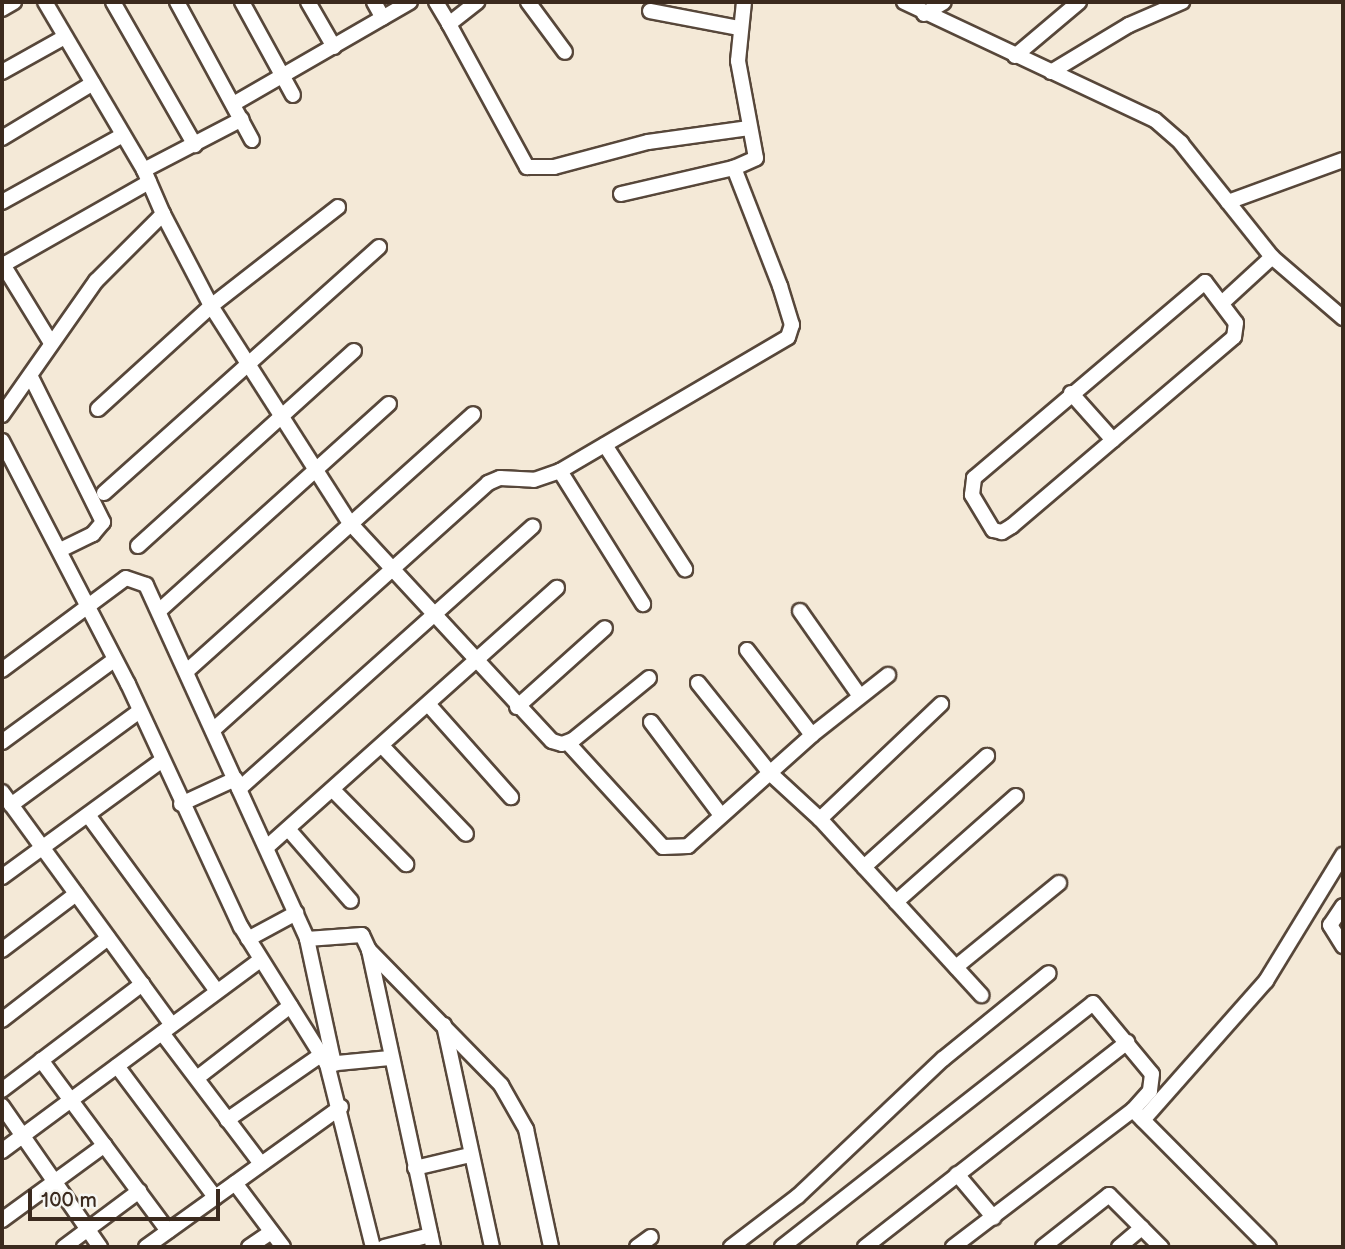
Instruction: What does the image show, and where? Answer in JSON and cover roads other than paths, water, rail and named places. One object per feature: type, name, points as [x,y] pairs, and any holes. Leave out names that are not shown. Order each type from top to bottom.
[{"type":"street","points":[[2,9],[14,2]]},
{"type":"street","points":[[46,2],[147,176],[163,214],[208,300],[350,523],[517,707],[552,741],[569,743],[663,846],[688,846],[720,814],[771,774],[812,735],[859,695],[888,675]]},
{"type":"street","points":[[113,2],[195,145]]},
{"type":"street","points":[[177,2],[235,103],[252,140]]},
{"type":"street","points":[[242,2],[293,95]]},
{"type":"street","points":[[308,2],[334,47]]},
{"type":"street","points":[[374,2],[383,18]]},
{"type":"street","points":[[235,103],[410,2]]},
{"type":"street","points":[[436,2],[515,152],[527,167],[554,167],[648,142],[749,128]]},
{"type":"street","points":[[449,24],[477,2]]},
{"type":"street","points":[[527,2],[565,52]]},
{"type":"street","points":[[621,194],[734,168],[756,158],[738,61],[739,27],[744,2]]},
{"type":"street","points":[[904,2],[924,14],[1155,120],[1181,143],[1272,257],[1343,318]]},
{"type":"street","points":[[924,14],[944,2]]},
{"type":"street","points":[[1015,56],[1079,2]]},
{"type":"street","points":[[1051,72],[1129,25],[1182,2]]},
{"type":"street","points":[[650,11],[739,27]]},
{"type":"street","points":[[2,72],[65,37]]},
{"type":"street","points":[[2,138],[93,83]]},
{"type":"street","points":[[51,343],[2,264],[242,119]]},
{"type":"street","points":[[2,202],[123,135]]},
{"type":"street","points":[[1228,202],[1343,160]]},
{"type":"street","points":[[213,730],[488,483],[500,478],[534,480],[560,471],[791,333],[780,286],[734,168]]},
{"type":"street","points":[[98,409],[208,300],[338,207]]},
{"type":"street","points":[[2,415],[96,281],[163,214]]},
{"type":"street","points":[[104,493],[379,247]]},
{"type":"street","points":[[1222,303],[1272,257]]},
{"type":"street","points":[[1205,282],[1238,326],[1234,337],[1012,526],[1000,532],[993,530],[972,495],[974,478],[1072,393],[1205,282]]},
{"type":"street","points":[[138,546],[354,351]]},
{"type":"street","points":[[31,377],[103,522],[93,534],[60,550]]},
{"type":"street","points":[[1072,393],[1113,440]]},
{"type":"street","points":[[160,610],[389,404]]},
{"type":"street","points":[[188,670],[473,414]]},
{"type":"street","points":[[2,441],[60,550],[86,609],[114,660],[160,761],[248,939],[327,1061]]},
{"type":"street","points":[[605,445],[685,569]]},
{"type":"street","points":[[560,471],[643,604]]},
{"type":"street","points":[[181,804],[237,784],[435,616],[533,526]]},
{"type":"street","points":[[2,670],[131,577],[146,585],[188,670],[307,939],[327,1061],[341,1108],[373,1247]]},
{"type":"street","points":[[267,847],[334,791],[557,588]]},
{"type":"street","points":[[800,611],[859,695]]},
{"type":"street","points":[[517,707],[605,628]]},
{"type":"street","points":[[747,650],[812,735]]},
{"type":"street","points":[[2,742],[114,660]]},
{"type":"street","points":[[569,743],[649,678]]},
{"type":"street","points":[[698,683],[771,774],[820,819],[981,995]]},
{"type":"street","points":[[428,704],[511,797]]},
{"type":"street","points":[[820,819],[941,704]]},
{"type":"street","points":[[11,805],[138,712]]},
{"type":"street","points":[[651,722],[720,814]]},
{"type":"street","points":[[383,747],[466,834]]},
{"type":"street","points":[[864,867],[987,756]]},
{"type":"street","points":[[2,877],[160,761]]},
{"type":"street","points":[[334,791],[406,864]]},
{"type":"street","points":[[2,792],[142,984],[197,1077],[261,1164]]},
{"type":"street","points":[[896,902],[1016,796]]},
{"type":"street","points":[[89,815],[217,991]]},
{"type":"street","points":[[289,830],[351,901]]},
{"type":"street","points":[[953,1247],[1138,1115],[1266,981],[1343,855]]},
{"type":"street","points":[[956,967],[1059,883]]},
{"type":"street","points":[[2,950],[76,894]]},
{"type":"street","points":[[1343,906],[1330,925],[1343,946]]},
{"type":"street","points":[[248,939],[296,913]]},
{"type":"street","points":[[307,939],[357,933],[365,937],[369,950],[431,1241],[384,1247]]},
{"type":"street","points":[[2,1020],[108,938]]},
{"type":"street","points":[[369,950],[501,1085],[526,1129],[551,1247]]},
{"type":"street","points":[[2,1151],[260,960]]},
{"type":"street","points":[[738,1245],[798,1195],[943,1059],[1049,973]]},
{"type":"street","points":[[2,1090],[142,984]]},
{"type":"street","points":[[782,1247],[1093,1003],[1127,1042],[1153,1079],[1138,1115]]},
{"type":"street","points":[[197,1077],[290,1006]]},
{"type":"street","points":[[444,1025],[492,1247]]},
{"type":"street","points":[[864,1247],[1127,1042]]},
{"type":"street","points":[[227,1120],[327,1061],[390,1058]]},
{"type":"street","points":[[41,1060],[168,1231]]},
{"type":"street","points":[[117,1066],[215,1197]]},
{"type":"street","points":[[2,1106],[100,1247]]},
{"type":"street","points":[[146,1247],[341,1108]]},
{"type":"street","points":[[1138,1115],[1269,1247]]},
{"type":"street","points":[[2,1220],[105,1145]]},
{"type":"street","points":[[415,1168],[470,1155]]},
{"type":"street","points":[[957,1174],[994,1218]]},
{"type":"street","points":[[235,1183],[283,1247]]},
{"type":"street","points":[[64,1247],[139,1191]]},
{"type":"street","points":[[1043,1247],[1109,1195],[1161,1247]]},
{"type":"street","points":[[1119,1247],[1142,1228]]},
{"type":"street","points":[[249,1247],[271,1232]]},
{"type":"street","points":[[1058,1236],[1069,1247]]},
{"type":"street","points":[[637,1247],[651,1237]]}]
